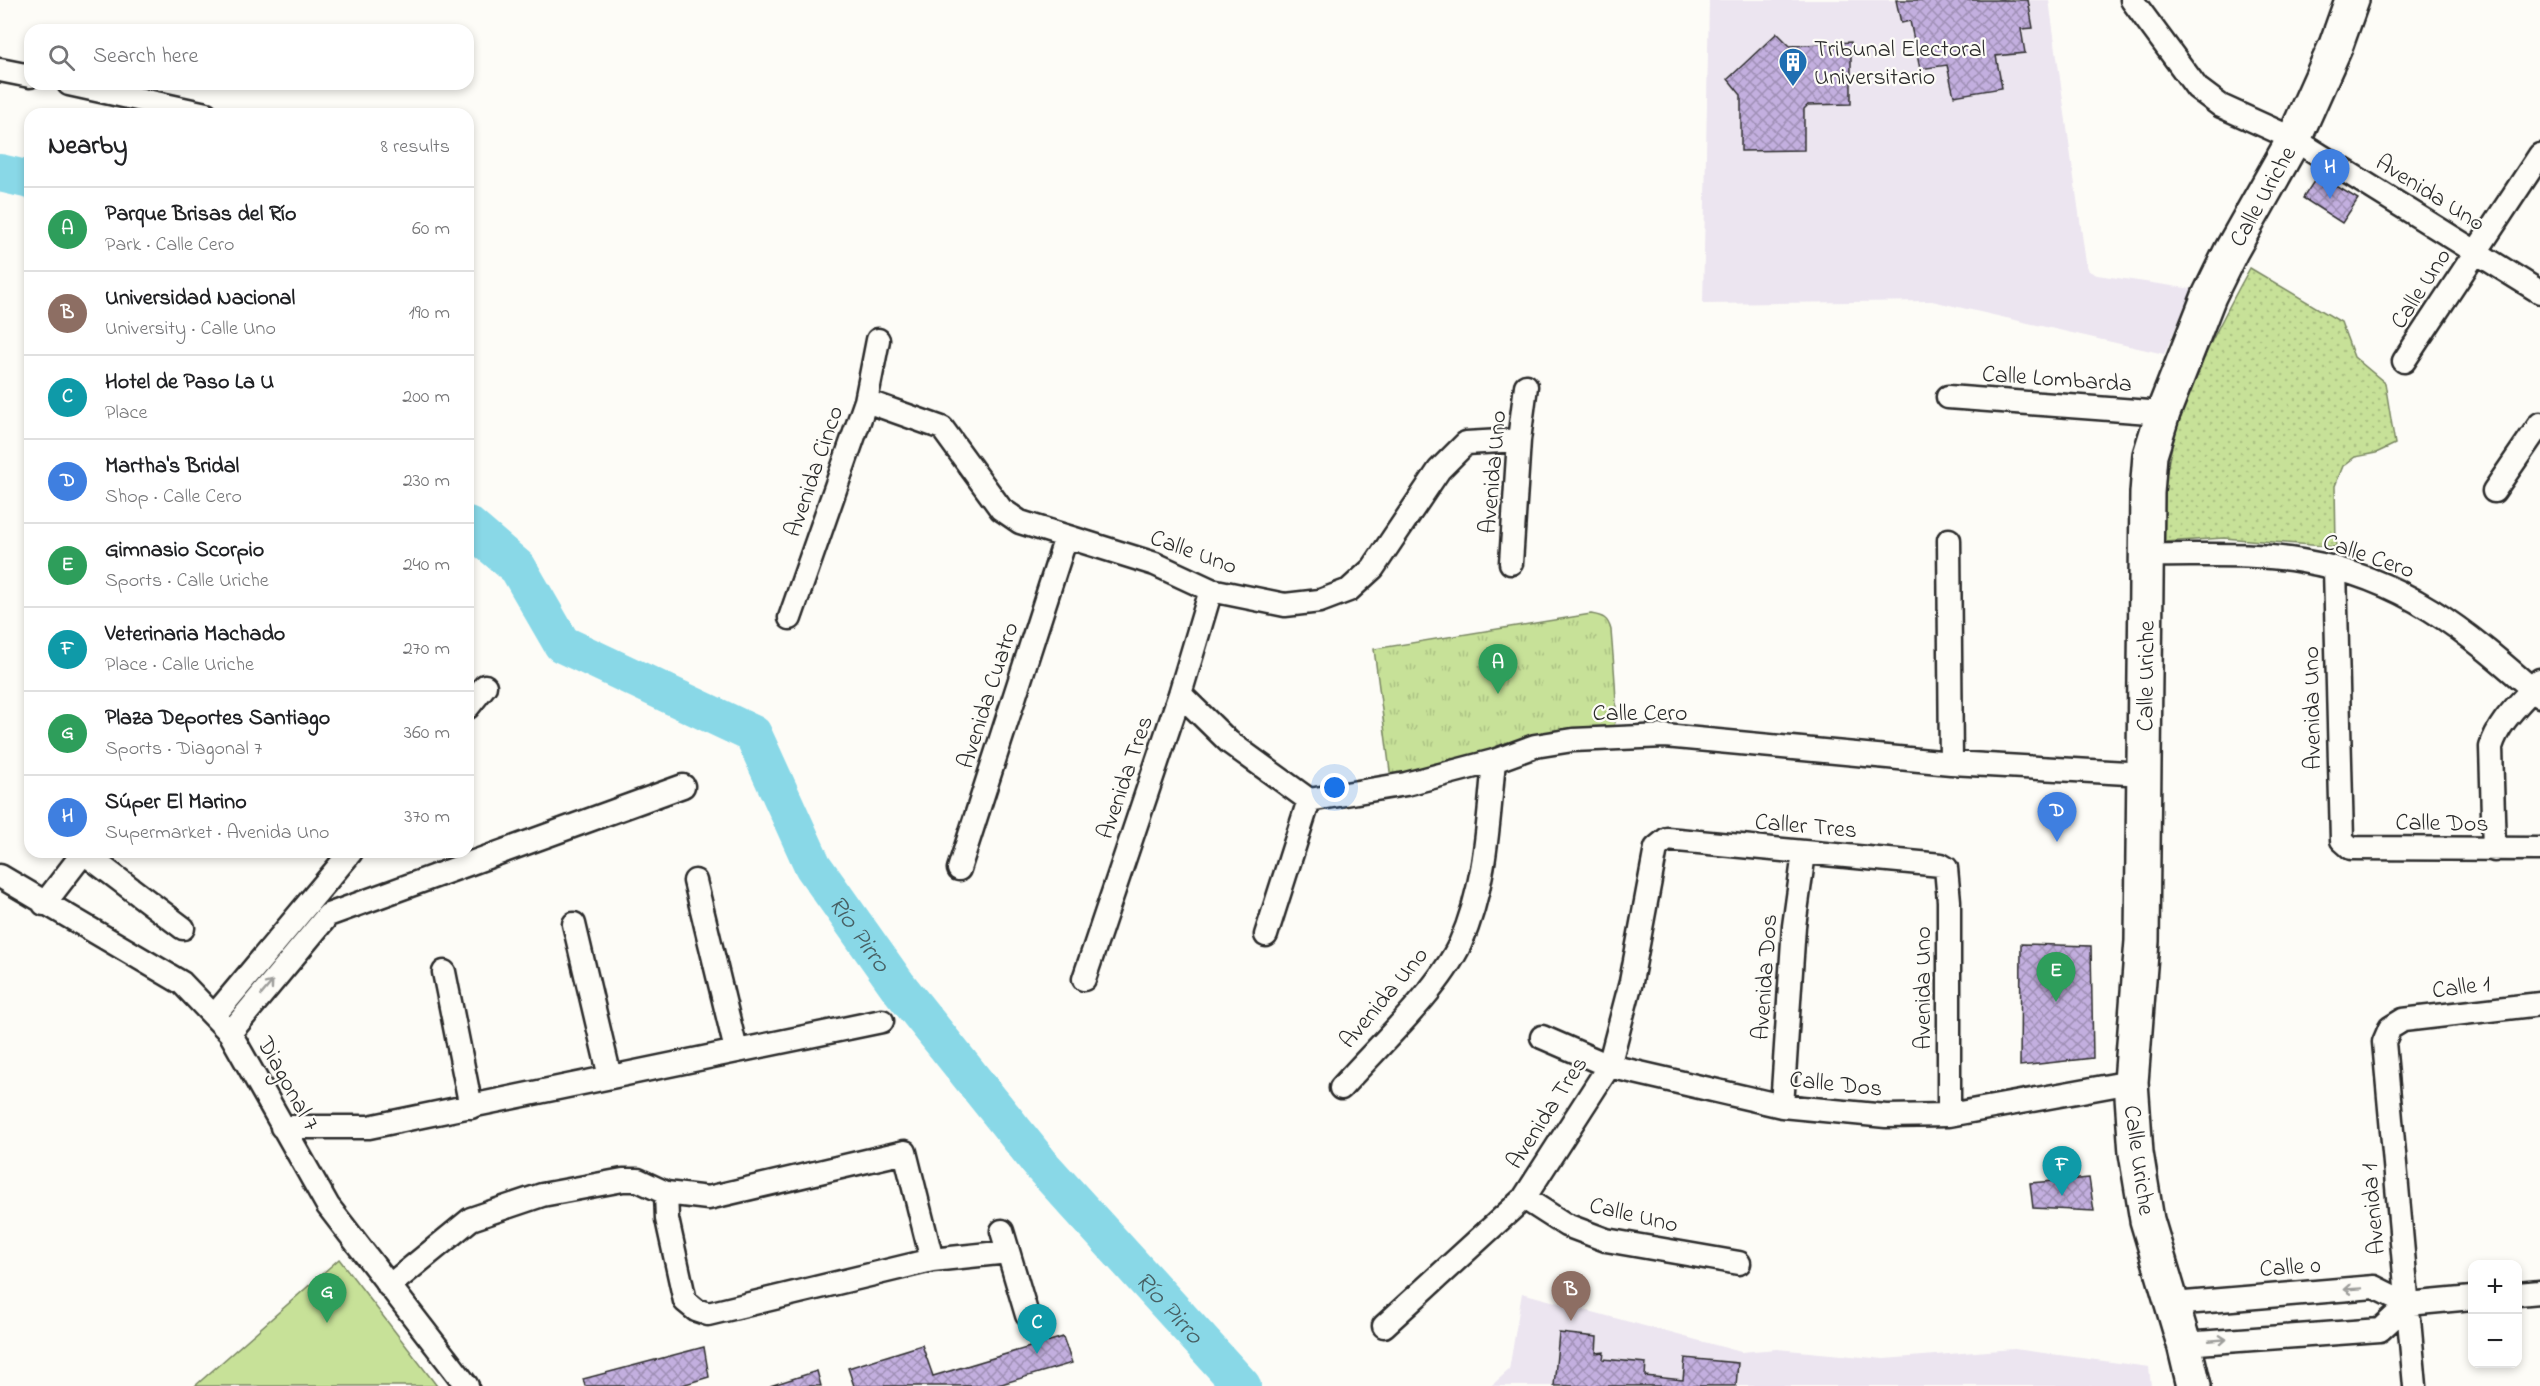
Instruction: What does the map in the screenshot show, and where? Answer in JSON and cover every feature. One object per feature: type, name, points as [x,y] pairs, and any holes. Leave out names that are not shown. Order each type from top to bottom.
[{"type":"main road","name":"Calle Uriche","points":[[2194,1386],[2173,1304],[2147,1220],[2136,1153],[2131,1082],[2142,941],[2147,493],[2150,455],[2163,413],[2196,328],[2231,251],[2294,139],[2336,45],[2352,0]]},
{"type":"street","name":"Avenida Uno","points":[[2132,0],[2197,87],[2222,106],[2294,139],[2540,292]]},
{"type":"street","points":[[0,70],[24,75]]},
{"type":"street","points":[[96,90],[179,108]]},
{"type":"street","name":"Calle Uno","points":[[2404,361],[2540,155]]},
{"type":"street","name":"Avenida Cinco","points":[[790,618],[866,401],[878,340]]},
{"type":"street","name":"Avenida Uno","points":[[1512,563],[1526,386]]},
{"type":"street","name":"Calle Lombarda","points":[[1948,397],[2163,413]]},
{"type":"street","name":"Calle Uno","points":[[866,401],[942,428],[1001,508],[1020,522],[1155,564],[1211,590],[1285,605],[1320,601],[1349,590],[1373,568],[1439,470],[1466,443],[1520,440]]},
{"type":"street","points":[[2494,490],[2540,424]]},
{"type":"street","name":"Avenida Cuatro","points":[[959,869],[1066,537]]},
{"type":"street","points":[[1949,540],[1951,763]]},
{"type":"street","name":"Calle Cero","points":[[2147,555],[2273,558],[2335,569],[2404,592],[2444,617],[2538,688]]},
{"type":"street","name":"Avenida Uno","points":[[2335,569],[2342,840],[2345,846]]},
{"type":"street","name":"Avenida Tres","points":[[1084,979],[1180,694],[1211,590]]},
{"type":"street","points":[[474,700],[485,686]]},
{"type":"street","points":[[2494,850],[2491,747],[2499,729],[2538,688]]},
{"type":"street","points":[[1180,694],[1229,742],[1309,800],[1266,935]]},
{"type":"street","name":"Calle Cero","points":[[1309,800],[1406,784],[1494,761],[1535,746],[1665,736],[1951,763],[2145,774]]},
{"type":"street","name":"Avenida Uno","points":[[1341,1088],[1440,977],[1460,944],[1478,891],[1486,849],[1494,761]]},
{"type":"street","points":[[474,856],[683,786]]},
{"type":"street","name":"Avenida Tres","points":[[1384,1326],[1524,1198],[1609,1066],[1631,982],[1656,848],[1667,839]]},
{"type":"street","name":"Caller Tres","points":[[1667,839],[1941,865]]},
{"type":"street","name":"Calle Dos","points":[[2345,846],[2351,848],[2540,849]]},
{"type":"street","name":"Avenida Dos","points":[[1782,1106],[1794,926],[1804,853]]},
{"type":"street","points":[[44,904],[80,858]]},
{"type":"street","points":[[91,858],[183,928]]},
{"type":"street","points":[[230,1032],[320,907],[348,858]]},
{"type":"street","points":[[214,1016],[320,907],[467,858]]},
{"type":"street","name":"Avenida Uno","points":[[1941,865],[1948,873],[1949,1115]]},
{"type":"street","name":"Diagonal 7","points":[[0,876],[44,904],[182,983],[230,1032],[328,1206],[467,1386]]},
{"type":"street","points":[[694,881],[736,1050]]},
{"type":"street","points":[[574,924],[610,1077]]},
{"type":"street","points":[[444,972],[471,1107]]},
{"type":"street","name":"Calle 1","points":[[2390,1028],[2403,1020],[2540,1005]]},
{"type":"street","points":[[282,1127],[369,1127],[882,1021]]},
{"type":"street","name":"Avenida 1","points":[[2390,1028],[2384,1042],[2415,1386]]},
{"type":"street","name":"Calle Dos","points":[[1542,1037],[1609,1066],[1782,1106],[1886,1116],[1949,1115],[2131,1082]]},
{"type":"street","points":[[389,1286],[471,1219],[542,1195],[623,1180],[638,1180],[666,1193],[708,1198],[905,1152],[932,1260]]},
{"type":"street","points":[[666,1193],[667,1219],[685,1301],[696,1310],[708,1314],[1005,1241],[1027,1315]]},
{"type":"street","name":"Calle Uno","points":[[1524,1198],[1566,1225],[1606,1240],[1739,1263]]},
{"type":"street","name":"Calle 0","points":[[2173,1304],[2374,1287],[2408,1304]]},
{"type":"street","points":[[2522,1294],[2540,1292]]},
{"type":"street","points":[[2184,1344],[2380,1330],[2408,1304],[2468,1298]]},
{"type":"shaded area","points":[[1709,0],[2049,0],[2089,271],[2097,275],[2193,289],[2164,354],[1932,301],[1703,304]]},
{"type":"shaded area","points":[[1522,1293],[1741,1352],[1777,1349],[1884,1359],[2014,1349],[2149,1367],[2151,1386],[1491,1386],[1509,1370]]},
{"type":"green space","points":[[2250,268],[2341,322],[2354,357],[2385,383],[2395,444],[2376,453],[2355,457],[2343,466],[2335,486],[2336,547],[2224,538],[2164,542],[2163,506],[2167,470],[2175,435],[2200,365]]},
{"type":"green space","points":[[1591,614],[1604,618],[1611,630],[1616,697],[1613,729],[1391,779],[1374,649]]},
{"type":"green space","points":[[339,1259],[437,1386],[195,1386]]},
{"type":"building","points":[[1896,0],[2028,0],[2033,28],[2021,29],[2025,53],[1996,56],[2002,88],[1954,96],[1947,65],[1920,69],[1910,21],[1901,23]]},
{"type":"building","name":"Tribunal Electoral Universitario","points":[[1777,33],[1790,46],[1851,42],[1851,104],[1808,105],[1804,109],[1804,150],[1741,151],[1741,95],[1728,79]]},
{"type":"building","points":[[2318,175],[2358,199],[2342,223],[2303,198]]},
{"type":"building","points":[[2021,944],[2091,946],[2093,1058],[2020,1066]]},
{"type":"building","points":[[2089,1178],[2094,1211],[2033,1208],[2030,1183]]},
{"type":"building","points":[[1559,1333],[1597,1337],[1596,1353],[1604,1352],[1603,1359],[1646,1363],[1645,1376],[1683,1380],[1685,1358],[1738,1363],[1736,1386],[1554,1386]]},
{"type":"building","points":[[1063,1337],[1072,1363],[995,1386],[854,1386],[848,1368],[922,1345],[933,1376]]},
{"type":"building","points":[[704,1347],[709,1377],[679,1386],[585,1386],[583,1379]]},
{"type":"building","points":[[817,1371],[821,1386],[770,1386]]},
{"type":"waterway","name":"Río Pirro","points":[[0,173],[24,179]]},
{"type":"waterway","name":"Río Pirro","points":[[474,530],[518,568],[562,644],[753,734],[813,866],[898,986],[1043,1167],[1242,1386]]},
{"type":"place","name":"Tribunal Electoral Universitario","points":[[1793,88]]},
{"type":"place","name":"Súper El Marino","points":[[2330,199]]},
{"type":"place","name":"Parque Brisas del Río","points":[[1498,694]]},
{"type":"place","name":"Martha's Bridal","points":[[2057,842]]},
{"type":"place","name":"Gimnasio Scorpio","points":[[2056,1002]]},
{"type":"place","name":"Veterinaria Machado","points":[[2062,1196]]},
{"type":"place","name":"Universidad Nacional","points":[[1571,1321]]},
{"type":"place","name":"Plaza Deportes Santiago","points":[[327,1323]]},
{"type":"place","name":"Hotel de Paso La U","points":[[1037,1354]]}]
